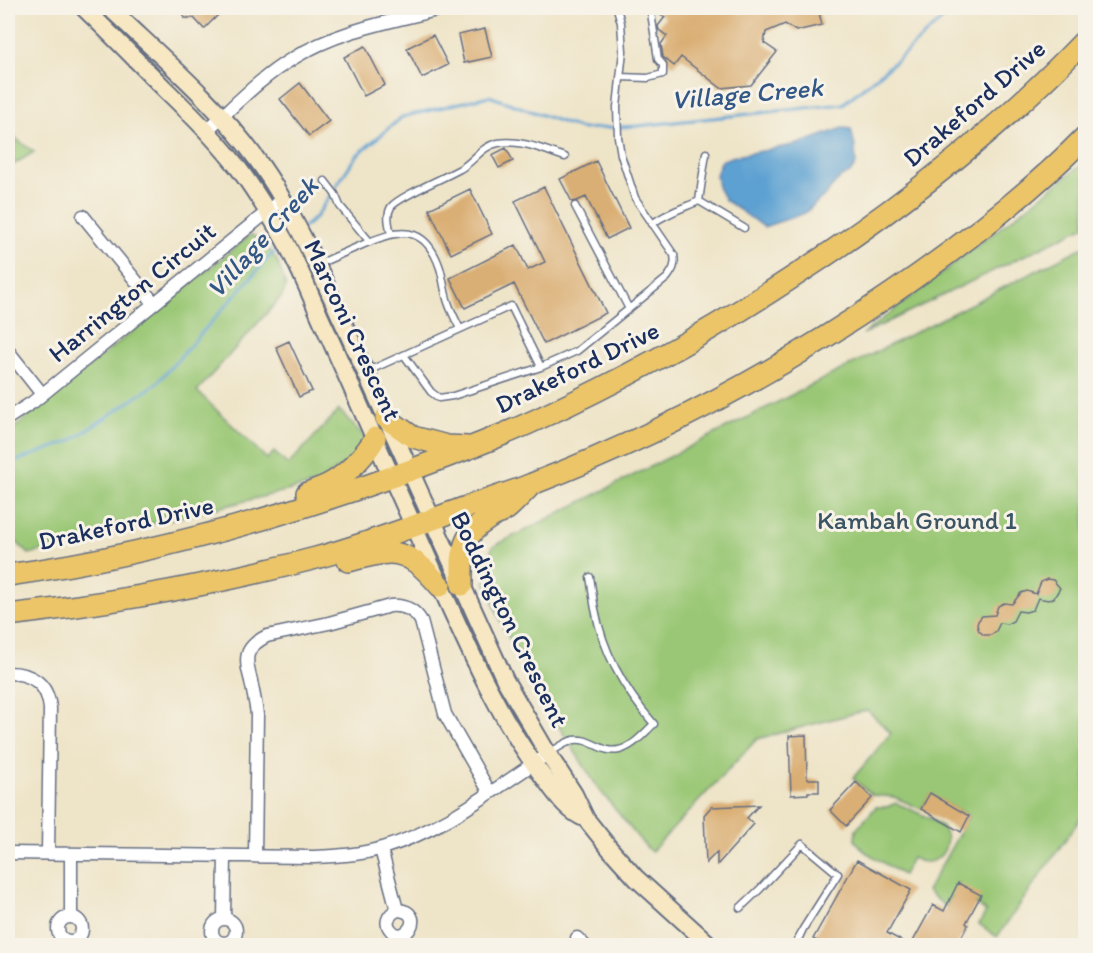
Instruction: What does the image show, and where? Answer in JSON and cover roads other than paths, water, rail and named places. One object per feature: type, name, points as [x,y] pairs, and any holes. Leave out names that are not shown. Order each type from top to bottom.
[{"type":"highway","name":"Drakeford Drive","points":[[8,575],[58,568],[135,552],[277,515],[474,447],[595,392],[746,308],[890,211],[954,161],[1028,96],[1086,39]]},
{"type":"highway","points":[[8,615],[143,596],[316,558],[368,543],[531,485],[591,460],[713,401],[778,365],[868,310],[935,264],[998,214],[1086,136]]},
{"type":"highway","points":[[386,418],[413,437],[447,446],[474,447]]},
{"type":"highway","points":[[277,515],[307,493],[332,482],[351,467],[371,446],[375,438]]},
{"type":"highway","points":[[462,585],[463,555],[469,535],[490,517],[507,509],[531,485]]},
{"type":"highway","points":[[316,558],[347,561],[390,553],[405,556],[429,573],[440,586]]},
{"type":"street","name":"Marconi Crescent","points":[[84,8],[207,130],[239,169],[285,242],[375,438],[401,474]]},
{"type":"street","name":"Marconi Crescent","points":[[110,8],[222,116],[255,156],[283,199],[317,265],[386,418],[413,526]]},
{"type":"street","points":[[207,130],[266,76],[292,58],[350,32],[445,8]]},
{"type":"street","name":"Harrington Circuit","points":[[8,418],[42,394],[283,199]]},
{"type":"street","points":[[83,216],[154,303]]},
{"type":"street","points":[[8,351],[42,394]]},
{"type":"street","name":"Boddington Crescent","points":[[401,474],[433,519],[541,759]]},
{"type":"street","name":"Boddington Crescent","points":[[413,526],[463,636],[517,738],[541,759],[574,794],[586,819],[636,878],[711,945]]},
{"type":"street","points":[[255,856],[257,715],[246,660],[249,649],[258,640],[267,636],[390,606],[407,608],[417,614],[421,621],[444,714],[490,793]]},
{"type":"street","points":[[8,673],[24,674],[35,679],[44,687],[49,698],[48,853]]},
{"type":"street","points":[[8,853],[341,856],[381,849],[436,828],[541,759]]},
{"type":"street","points":[[381,849],[397,910]]},
{"type":"street","points":[[71,916],[72,854]]},
{"type":"street","points":[[224,919],[225,856]]},
{"type":"lane","points":[[404,355],[431,392],[439,398],[453,396],[541,367],[577,351],[667,278],[675,263],[674,255],[635,198],[621,155],[617,107],[623,51],[621,23],[617,8]]},
{"type":"lane","points":[[620,77],[648,78],[663,74],[663,64],[658,58],[651,14],[656,8]]},
{"type":"lane","points":[[391,234],[389,212],[396,201],[463,168],[484,149],[495,143],[519,143],[565,157]]},
{"type":"lane","points":[[699,201],[706,153]]},
{"type":"lane","points":[[326,181],[340,206],[370,242]]},
{"type":"lane","points":[[651,224],[678,209],[699,201]]},
{"type":"lane","points":[[699,201],[744,228]]},
{"type":"lane","points":[[575,206],[629,309]]},
{"type":"lane","points":[[300,272],[391,234],[414,234],[429,244],[440,267],[448,302],[460,330]]},
{"type":"lane","points":[[366,372],[512,306],[541,367]]},
{"type":"lane","points":[[541,759],[573,740],[585,740],[606,750],[618,750],[630,745],[654,724],[624,685],[609,656],[595,609],[590,577]]},
{"type":"lane","points":[[740,908],[802,844],[838,874],[802,929],[795,945]]},
{"type":"water","points":[[843,128],[851,129],[856,164],[850,173],[841,177],[805,213],[764,227],[725,200],[718,187],[716,175],[721,161],[798,144]]},
{"type":"waterway","name":"Village Creek","points":[[304,227],[316,217],[356,156],[402,117],[489,96],[581,129],[637,126],[843,104],[896,61],[955,8]]},
{"type":"waterway","name":"Village Creek","points":[[8,464],[71,441],[156,384],[272,254],[281,247]]},
{"type":"park label","name":"Kambah Ground 1","points":[[917,520]]}]
